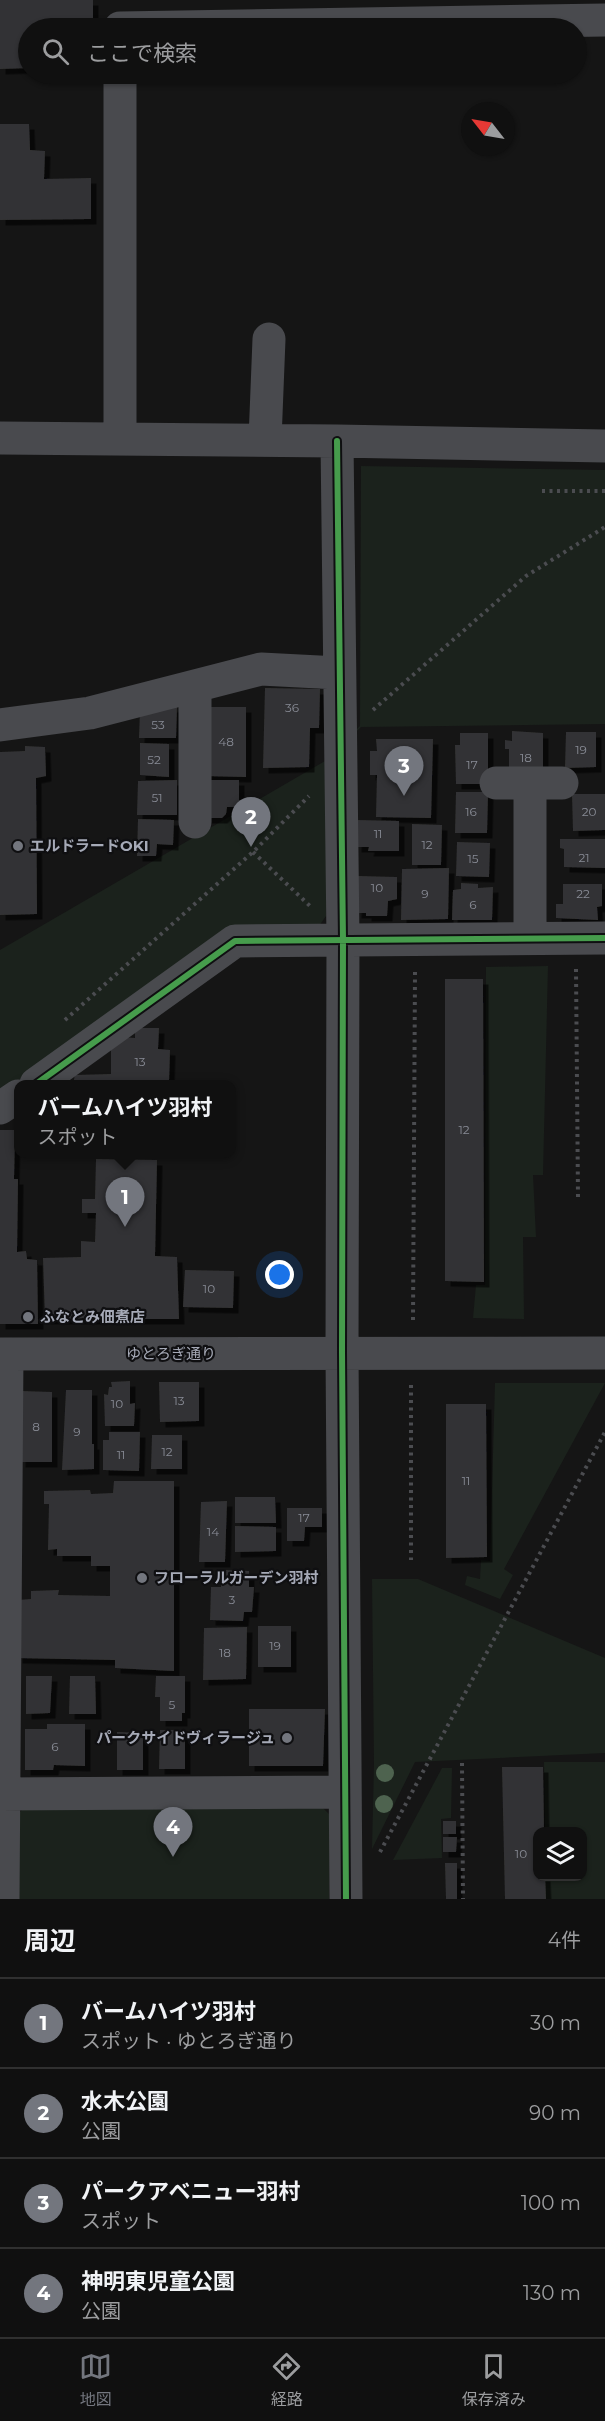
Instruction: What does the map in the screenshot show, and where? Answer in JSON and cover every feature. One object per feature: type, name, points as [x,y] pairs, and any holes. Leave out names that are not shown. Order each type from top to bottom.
[{"type":"street","points":[[119,0],[120,18]]},
{"type":"street","points":[[587,20],[605,20]]},
{"type":"street","points":[[120,84],[120,439]]},
{"type":"street","points":[[265,440],[269,339]]},
{"type":"street","points":[[0,438],[605,446]]},
{"type":"street","points":[[337,441],[343,939],[342,1352],[346,1899]]},
{"type":"street","points":[[0,725],[90,713],[261,669],[338,673]]},
{"type":"street","points":[[195,686],[195,822]]},
{"type":"street","points":[[496,783],[562,783]]},
{"type":"street","points":[[530,783],[530,938]]},
{"type":"street","points":[[42,1080],[235,941],[605,938]]},
{"type":"street","points":[[0,1108],[14,1099]]},
{"type":"street","name":"ゆとろぎ通り","points":[[4,1354],[605,1353]]},
{"type":"street","points":[[3,1899],[4,1354]]},
{"type":"street","points":[[2,1794],[344,1792]]},
{"type":"path","points":[[542,491],[605,491]]},
{"type":"path","points":[[379,704],[526,576],[605,527]]},
{"type":"path","points":[[63,1022],[253,852],[310,794]]},
{"type":"path","points":[[253,852],[300,895]]},
{"type":"path","points":[[576,963],[578,1197]]},
{"type":"path","points":[[414,1327],[415,970]]},
{"type":"path","points":[[410,1375],[411,1560]]},
{"type":"path","points":[[380,1852],[605,1432]]},
{"type":"path","points":[[462,1763],[463,1899]]},
{"type":"shaded area","points":[[361,466],[605,470],[605,724],[361,727],[326,761],[326,916],[319,926],[229,935],[21,1080],[14,1080],[14,1085],[0,1095],[0,950],[325,761],[360,726]]},
{"type":"shaded area","points":[[548,966],[543,1175],[533,1175],[536,1237],[523,1237],[524,1319],[473,1318],[476,1285],[485,1285],[486,967]]},
{"type":"shaded area","points":[[495,1383],[605,1383],[504,1569],[513,1575],[500,1599],[465,1585],[467,1576],[480,1579],[481,1560],[490,1561]]},
{"type":"shaded area","points":[[372,1579],[418,1579],[605,1658],[605,1753],[415,1762],[372,1849],[374,1764]]},
{"type":"shaded area","points":[[544,1762],[605,1762],[605,1899],[545,1899],[545,1881],[587,1881],[587,1827],[545,1827]]},
{"type":"shaded area","points":[[442,1768],[452,1768],[451,1818],[441,1819],[442,1858],[393,1860]]},
{"type":"shaded area","points":[[30,1802],[319,1804],[330,1815],[329,1899],[17,1899],[17,1815]]},
{"type":"building","points":[[0,0],[93,0],[93,18],[18,18],[18,68],[0,69]]},
{"type":"building","points":[[0,124],[29,124],[30,150],[45,151],[44,179],[91,178],[91,219],[0,220]]},
{"type":"building","points":[[265,688],[320,689],[319,728],[310,728],[309,767],[263,768]]},
{"type":"building","points":[[177,706],[176,738],[139,738],[140,711]]},
{"type":"building","points":[[207,707],[246,707],[246,777],[206,776]]},
{"type":"building","points":[[512,731],[543,733],[543,768],[509,767],[509,749],[505,749],[505,740],[512,741]]},
{"type":"building","points":[[566,732],[596,732],[596,767],[565,768]]},
{"type":"building","points":[[460,733],[488,733],[488,784],[456,784],[455,745],[460,745]]},
{"type":"building","points":[[376,739],[433,739],[431,818],[376,817],[377,775],[370,775],[370,751],[377,751]]},
{"type":"building","points":[[140,743],[169,744],[169,777],[140,775]]},
{"type":"building","name":"エルドラードOKI","points":[[25,746],[45,747],[46,776],[36,778],[37,914],[0,915],[0,752],[25,751]]},
{"type":"building","points":[[177,780],[177,815],[137,815],[138,781]]},
{"type":"building","points":[[207,780],[239,780],[239,807],[227,807],[226,814],[222,818],[206,818]]},
{"type":"building","points":[[456,792],[488,792],[487,833],[455,833]]},
{"type":"building","points":[[572,794],[605,794],[605,830],[573,831]]},
{"type":"building","points":[[138,819],[174,820],[173,845],[157,844],[156,856],[137,856]]},
{"type":"building","points":[[357,820],[399,821],[399,851],[368,851],[369,847],[356,847]]},
{"type":"building","points":[[412,824],[442,825],[441,865],[412,865]]},
{"type":"building","points":[[560,839],[605,839],[605,868],[564,867],[564,849],[560,848]]},
{"type":"building","points":[[457,842],[490,843],[489,877],[456,876]]},
{"type":"building","points":[[449,868],[448,919],[401,920],[402,869]]},
{"type":"building","points":[[358,876],[397,877],[397,899],[388,901],[387,916],[366,916],[366,913],[356,913]]},
{"type":"building","points":[[461,883],[478,884],[478,888],[493,887],[492,920],[452,920],[453,890],[461,889]]},
{"type":"building","points":[[563,884],[602,884],[602,906],[597,907],[598,920],[556,918],[556,904],[563,904]]},
{"type":"building","points":[[445,979],[483,979],[484,1282],[445,1281]]},
{"type":"building","points":[[135,1028],[159,1028],[158,1049],[170,1050],[169,1080],[74,1080],[75,1075],[111,1074],[111,1043],[121,1037],[135,1038]]},
{"type":"building","points":[[0,1130],[14,1130],[14,1179],[18,1179],[17,1252],[26,1251],[27,1259],[37,1260],[38,1324],[0,1324]]},
{"type":"building","points":[[96,1159],[157,1160],[155,1256],[177,1257],[179,1319],[45,1319],[43,1258],[81,1257],[81,1241],[95,1242],[96,1213],[82,1213],[82,1199],[95,1199]]},
{"type":"building","points":[[185,1270],[234,1271],[233,1308],[183,1307]]},
{"type":"building","points":[[130,1381],[130,1404],[135,1403],[134,1426],[105,1426],[104,1394],[108,1395],[109,1387],[112,1387],[111,1382]]},
{"type":"building","points":[[159,1382],[199,1382],[199,1421],[160,1422]]},
{"type":"building","points":[[66,1390],[92,1390],[94,1469],[62,1470]]},
{"type":"building","points":[[21,1391],[52,1392],[52,1462],[20,1462]]},
{"type":"building","points":[[446,1404],[486,1404],[487,1557],[446,1558]]},
{"type":"building","points":[[109,1432],[140,1432],[139,1471],[103,1470],[103,1440],[109,1440]]},
{"type":"building","points":[[152,1435],[182,1435],[182,1469],[151,1469]]},
{"type":"building","name":"フローラルガーデン羽村","points":[[114,1481],[174,1481],[174,1671],[115,1668],[115,1660],[17,1658],[18,1600],[31,1599],[31,1591],[59,1590],[58,1595],[110,1596],[110,1566],[91,1566],[91,1556],[57,1556],[57,1549],[48,1550],[49,1504],[44,1504],[44,1491],[90,1490],[91,1494],[113,1493]]},
{"type":"building","points":[[235,1497],[275,1497],[276,1523],[235,1523]]},
{"type":"building","points":[[227,1501],[225,1562],[199,1562],[201,1502]]},
{"type":"building","points":[[287,1508],[322,1508],[322,1527],[305,1527],[304,1541],[287,1541]]},
{"type":"building","points":[[235,1526],[276,1527],[276,1551],[235,1552]]},
{"type":"building","points":[[222,1570],[249,1571],[249,1587],[254,1587],[252,1612],[244,1612],[243,1621],[210,1620],[211,1587],[221,1587]]},
{"type":"building","points":[[258,1626],[291,1626],[291,1667],[258,1667]]},
{"type":"building","points":[[247,1627],[246,1679],[203,1680],[204,1628]]},
{"type":"building","points":[[26,1676],[52,1676],[50,1713],[26,1714]]},
{"type":"building","points":[[70,1676],[95,1676],[96,1714],[69,1714]]},
{"type":"building","points":[[156,1676],[185,1676],[185,1713],[182,1713],[182,1721],[160,1721],[160,1697],[155,1697]]},
{"type":"building","name":"パークサイドヴィラージュ","points":[[249,1709],[325,1709],[323,1766],[249,1766]]},
{"type":"building","points":[[47,1724],[85,1724],[85,1766],[54,1765],[53,1770],[25,1770],[25,1729],[47,1729]]},
{"type":"building","points":[[160,1730],[185,1730],[185,1769],[159,1769]]},
{"type":"building","points":[[117,1732],[143,1733],[143,1770],[117,1770]]},
{"type":"building","points":[[502,1767],[543,1767],[544,1827],[533,1827],[533,1881],[545,1881],[546,1899],[505,1899]]},
{"type":"building","points":[[443,1821],[456,1821],[456,1834],[443,1834]]},
{"type":"building","points":[[443,1837],[457,1837],[456,1852],[443,1852]]},
{"type":"building","points":[[445,1863],[457,1863],[457,1899],[446,1899]]},
{"type":"cycle path","points":[[337,441],[343,939],[342,1352],[346,1899]]},
{"type":"cycle path","points":[[42,1080],[235,941],[605,938]]},
{"type":"place","name":"パークアベニュー羽村","points":[[404,796]]},
{"type":"place","name":"エルドラードOKI","points":[[18,846]]},
{"type":"place","name":"水木公園","points":[[251,847]]},
{"type":"place","name":"バームハイツ羽村","points":[[125,1227]]},
{"type":"place","name":"ふなとみ佃煮店","points":[[28,1317]]},
{"type":"place","name":"フローラルガーデン羽村","points":[[142,1578]]},
{"type":"place","name":"パークサイドヴィラージュ","points":[[287,1738]]},
{"type":"place","name":"神明東児童公園","points":[[173,1857]]}]
